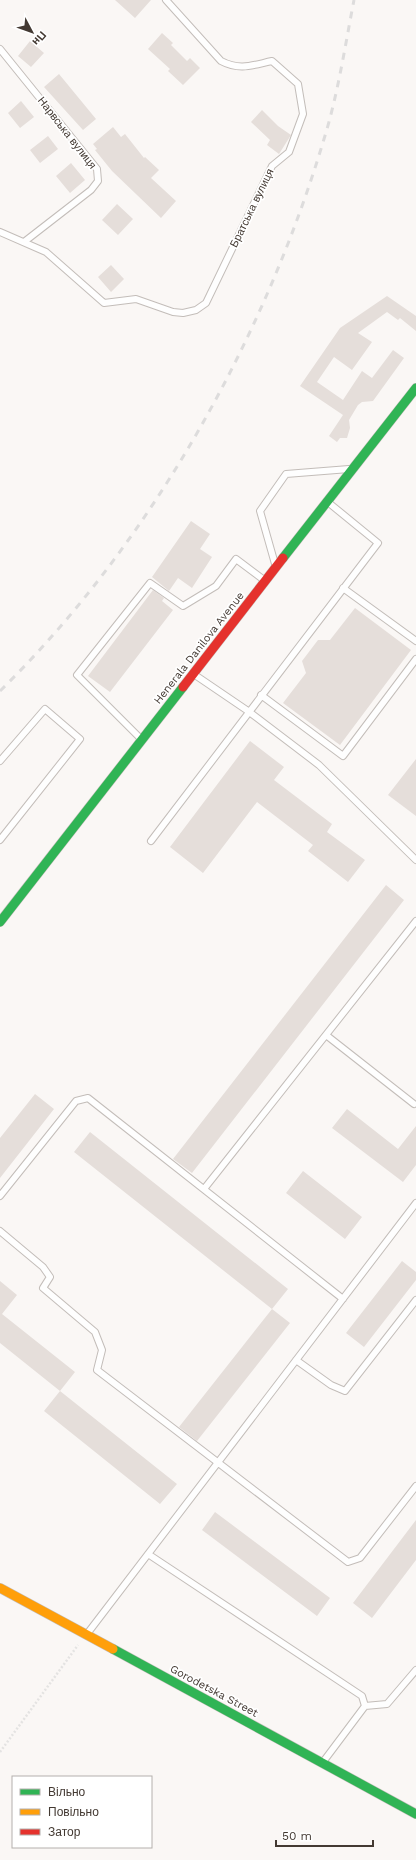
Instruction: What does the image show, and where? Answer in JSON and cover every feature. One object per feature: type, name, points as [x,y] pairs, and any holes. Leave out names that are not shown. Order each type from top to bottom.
[{"type":"main road","name":"Henerala Danilova Avenue","points":[[0,922],[354,468],[410,400],[416,388]]},
{"type":"main road","name":"Gorodetska Street","points":[[0,1588],[416,1814]]},
{"type":"lane","name":"Братська вулиця","points":[[24,242],[46,252],[104,303],[136,299],[173,312],[183,313],[196,310],[206,303],[272,166],[290,152],[303,114],[298,84],[272,61],[242,67],[232,67],[221,61],[166,0]]},
{"type":"lane","name":"Нарвська вулиця","points":[[0,49],[97,169],[98,181],[91,190],[24,242]]},
{"type":"lane","points":[[0,232],[24,242]]},
{"type":"lane","points":[[276,568],[260,511],[286,474],[354,468]]},
{"type":"lane","points":[[150,841],[378,543],[328,502]]},
{"type":"lane","points":[[142,740],[77,675],[150,584],[183,606],[216,586],[236,559],[266,581]]},
{"type":"lane","points":[[344,588],[416,641]]},
{"type":"lane","points":[[261,695],[343,756],[416,659]]},
{"type":"lane","points":[[194,674],[248,711],[320,765],[416,860]]},
{"type":"lane","points":[[0,761],[45,709],[80,739],[0,840]]},
{"type":"lane","points":[[204,1189],[416,921]]},
{"type":"lane","points":[[326,1035],[414,1104]]},
{"type":"lane","points":[[0,1196],[76,1101],[88,1098],[343,1299]]},
{"type":"lane","points":[[86,1635],[416,1203]]},
{"type":"lane","points":[[0,1231],[44,1267],[50,1277],[43,1288],[96,1332],[102,1350],[97,1370],[348,1562],[360,1558],[416,1486]]},
{"type":"lane","points":[[296,1360],[331,1385],[345,1391],[416,1300]]},
{"type":"lane","points":[[148,1554],[362,1696],[364,1706],[322,1763]]},
{"type":"lane","points":[[364,1706],[387,1704],[416,1670]]},
{"type":"path","points":[[0,1752],[86,1635]]},
{"type":"building","points":[[115,0],[151,0],[135,18]]},
{"type":"building","points":[[162,33],[173,43],[171,45],[187,61],[190,58],[200,68],[183,85],[168,71],[170,69],[148,49]]},
{"type":"building","points":[[30,41],[44,53],[31,67],[18,56]]},
{"type":"building","points":[[59,74],[96,119],[83,130],[44,87]]},
{"type":"building","points":[[21,101],[34,117],[20,128],[8,113]]},
{"type":"building","points":[[262,110],[278,126],[291,135],[279,154],[267,145],[270,140],[251,122]]},
{"type":"building","points":[[113,127],[121,137],[125,134],[144,158],[145,157],[159,170],[151,178],[176,201],[161,218],[112,171],[95,150],[97,149],[93,144]]},
{"type":"building","points":[[48,136],[58,149],[40,163],[30,150]]},
{"type":"building","points":[[71,163],[85,180],[70,193],[56,176]]},
{"type":"building","points":[[117,204],[133,219],[118,235],[102,220]]},
{"type":"building","points":[[111,265],[124,279],[111,292],[98,277]]},
{"type":"building","points":[[387,296],[416,316],[416,331],[400,318],[398,320],[387,312],[358,333],[372,342],[352,370],[334,357],[317,382],[343,400],[362,371],[372,378],[393,350],[404,358],[373,401],[362,402],[358,405],[349,420],[350,428],[347,438],[340,438],[337,442],[329,436],[343,415],[300,386],[340,328]]},
{"type":"building","points":[[191,521],[210,534],[200,549],[212,557],[192,588],[178,578],[169,591],[152,577]]},
{"type":"building","points":[[153,590],[164,598],[162,601],[173,610],[110,692],[88,676]]},
{"type":"building","points":[[355,608],[411,650],[340,745],[283,703],[306,673],[302,661],[318,640],[330,640]]},
{"type":"building","points":[[250,741],[284,767],[274,780],[332,824],[327,832],[365,860],[348,882],[308,851],[313,845],[257,802],[203,873],[170,847]]},
{"type":"building","points":[[416,759],[416,816],[388,795]]},
{"type":"building","points":[[386,885],[404,900],[192,1173],[173,1159]]},
{"type":"building","points":[[35,1094],[54,1109],[0,1178],[0,1138]]},
{"type":"building","points":[[347,1109],[398,1149],[416,1126],[416,1165],[403,1182],[332,1128]]},
{"type":"building","points":[[90,1132],[288,1289],[272,1309],[74,1152]]},
{"type":"building","points":[[303,1171],[362,1217],[345,1239],[286,1193]]},
{"type":"building","points":[[402,1261],[416,1272],[416,1280],[364,1347],[346,1333]]},
{"type":"building","points":[[0,1281],[17,1295],[2,1314],[75,1372],[60,1391],[0,1343]]},
{"type":"building","points":[[272,1309],[290,1323],[197,1441],[179,1427]]},
{"type":"building","points":[[60,1391],[177,1484],[160,1504],[44,1411]]},
{"type":"building","points":[[215,1512],[330,1598],[317,1616],[202,1530]]},
{"type":"building","points":[[416,1520],[416,1560],[372,1618],[353,1603]]},
{"type":"railway","points":[[0,691],[55,633],[105,571],[153,505],[196,435],[235,363],[269,289],[299,214],[324,139],[337,87],[354,0]]},
{"type":"traffic: fast","points":[[283,558],[416,388]]},
{"type":"traffic: fast","points":[[0,922],[183,687]]},
{"type":"traffic: fast","points":[[113,1649],[416,1814]]},
{"type":"traffic: slow","points":[[0,1588],[113,1649]]},
{"type":"traffic: jam","points":[[183,687],[283,558]]}]
